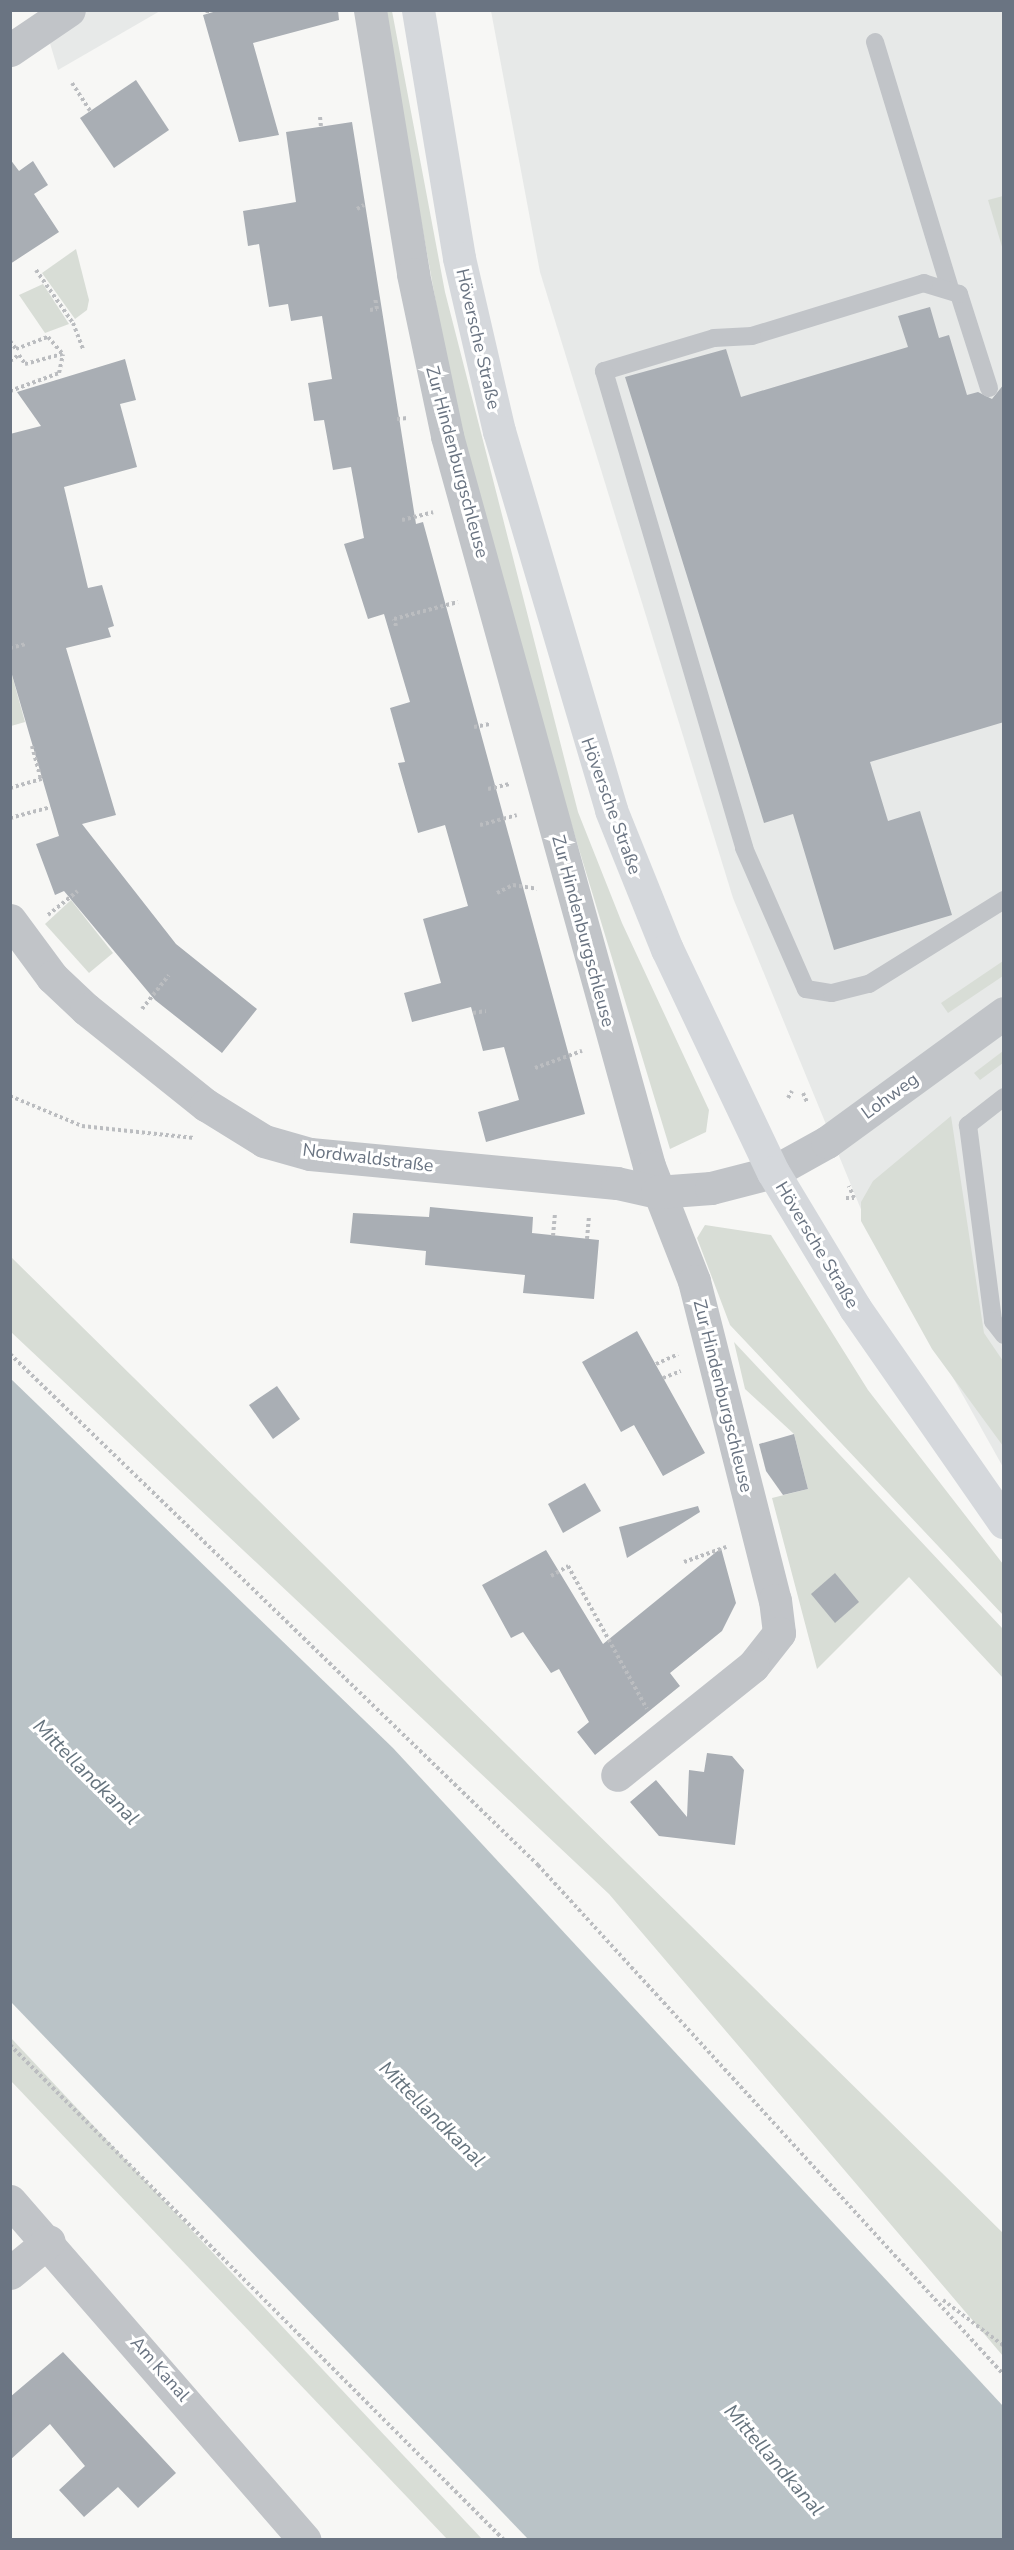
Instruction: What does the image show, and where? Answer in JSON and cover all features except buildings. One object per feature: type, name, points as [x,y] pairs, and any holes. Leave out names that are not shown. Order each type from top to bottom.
[{"type":"main road","name":"Höversche Straße","points":[[417,10],[459,258],[499,432],[582,725],[667,949],[773,1172],[855,1308],[1004,1522]]},
{"type":"street","points":[[10,50],[69,10]]},
{"type":"street","name":"Zur Hindenburgschleuse","points":[[370,10],[436,392],[657,1192],[694,1281],[779,1633],[753,1666],[617,1775]]},
{"type":"street","name":"Nordwaldstraße","points":[[26,920],[52,977],[86,1009],[235,1125],[264,1141],[310,1154],[617,1183],[657,1192],[711,1188],[773,1172]]},
{"type":"street","name":"Lohweg","points":[[773,1172],[827,1142],[1004,1013]]},
{"type":"street","name":"Am Kanal","points":[[10,2201],[49,2241],[305,2540]]},
{"type":"street","points":[[10,2272],[49,2241]]},
{"type":"lane","points":[[875,42],[949,286]]},
{"type":"lane","points":[[989,388],[959,294],[949,286],[924,283],[752,336],[714,338],[604,370],[744,848],[806,989],[832,993],[869,984],[1004,900]]},
{"type":"lane","points":[[1004,1097],[968,1125],[993,1321],[1004,1335]]},
{"type":"path","points":[[72,83],[90,111]]},
{"type":"path","points":[[320,117],[321,126]]},
{"type":"path","points":[[357,209],[365,208],[363,199]]},
{"type":"path","points":[[36,270],[73,323],[83,349]]},
{"type":"path","points":[[370,310],[377,309],[375,298]]},
{"type":"path","points":[[10,341],[16,349],[48,338],[63,354]]},
{"type":"path","points":[[10,361],[19,355],[25,364],[63,354]]},
{"type":"path","points":[[10,391],[59,373],[63,354]]},
{"type":"path","points":[[402,520],[444,508]]},
{"type":"path","points":[[396,626],[394,619],[468,599]]},
{"type":"path","points":[[10,648],[26,644]]},
{"type":"path","points":[[10,788],[42,780],[32,746]]},
{"type":"path","points":[[488,789],[520,781]]},
{"type":"path","points":[[10,818],[51,807]]},
{"type":"path","points":[[480,825],[528,812]]},
{"type":"path","points":[[497,893],[513,885],[531,890],[548,886]]},
{"type":"path","points":[[26,920],[78,891]]},
{"type":"path","points":[[139,1013],[169,975]]},
{"type":"path","points":[[473,1013],[486,1011]]},
{"type":"path","points":[[535,1068],[592,1048]]},
{"type":"path","points":[[788,1098],[792,1091]]},
{"type":"path","points":[[802,1093],[807,1102]]},
{"type":"path","points":[[10,1096],[82,1126],[185,1141],[235,1125]]},
{"type":"path","points":[[846,1198],[854,1198],[849,1186]]},
{"type":"path","points":[[553,1236],[556,1205]]},
{"type":"path","points":[[587,1239],[590,1208]]},
{"type":"path","points":[[10,1354],[538,1865],[935,2294],[1004,2375]]},
{"type":"path","points":[[656,1364],[678,1354]]},
{"type":"path","points":[[663,1378],[682,1370]]},
{"type":"path","points":[[684,1562],[736,1545]]},
{"type":"path","points":[[551,1576],[568,1566],[654,1718]]},
{"type":"path","points":[[571,1590],[579,1586]]},
{"type":"path","points":[[597,1632],[602,1628]]},
{"type":"path","points":[[10,2045],[504,2540]]},
{"type":"path","points":[[935,2294],[1004,2346]]},
{"type":"shaded area","points":[[40,10],[160,11],[58,70]]},
{"type":"shaded area","points":[[383,11],[392,11],[445,292],[578,812],[622,923],[709,1110],[706,1132],[670,1149],[568,813],[454,402]]},
{"type":"shaded area","points":[[491,11],[1003,11],[1003,1467],[867,1224],[733,898],[540,272]]},
{"type":"shaded area","points":[[1004,196],[1003,250],[988,200]]},
{"type":"shaded area","points":[[76,249],[89,300],[87,310],[75,319],[42,273]]},
{"type":"shaded area","points":[[43,284],[69,324],[45,333],[19,295]]},
{"type":"shaded area","points":[[10,668],[25,722],[11,726],[10,726]]},
{"type":"shaded area","points":[[71,900],[113,953],[89,973],[45,924]]},
{"type":"shaded area","points":[[1003,961],[1003,976],[948,1013],[941,1003]]},
{"type":"shaded area","points":[[1003,1051],[1003,1063],[980,1080],[974,1073]]},
{"type":"shaded area","points":[[951,1116],[984,1333],[1003,1361],[1003,1446],[932,1349],[861,1221],[861,1202],[873,1181]]},
{"type":"shaded area","points":[[705,1225],[771,1235],[868,1390],[1003,1564],[1003,1615],[730,1325],[697,1238]]},
{"type":"shaded area","points":[[11,1257],[1003,2233],[1003,2356],[609,1894],[11,1332]]},
{"type":"shaded area","points":[[734,1342],[1003,1629],[1003,1678],[909,1577],[817,1669],[772,1498],[808,1489],[799,1453],[794,1434],[745,1389]]},
{"type":"shaded area","points":[[11,2038],[482,2539],[447,2539],[11,2081]]},
{"type":"water","name":"Mittellandkanal","points":[[10,1378],[393,1748],[1003,2406],[1003,2539],[528,2539],[11,2002]]}]
